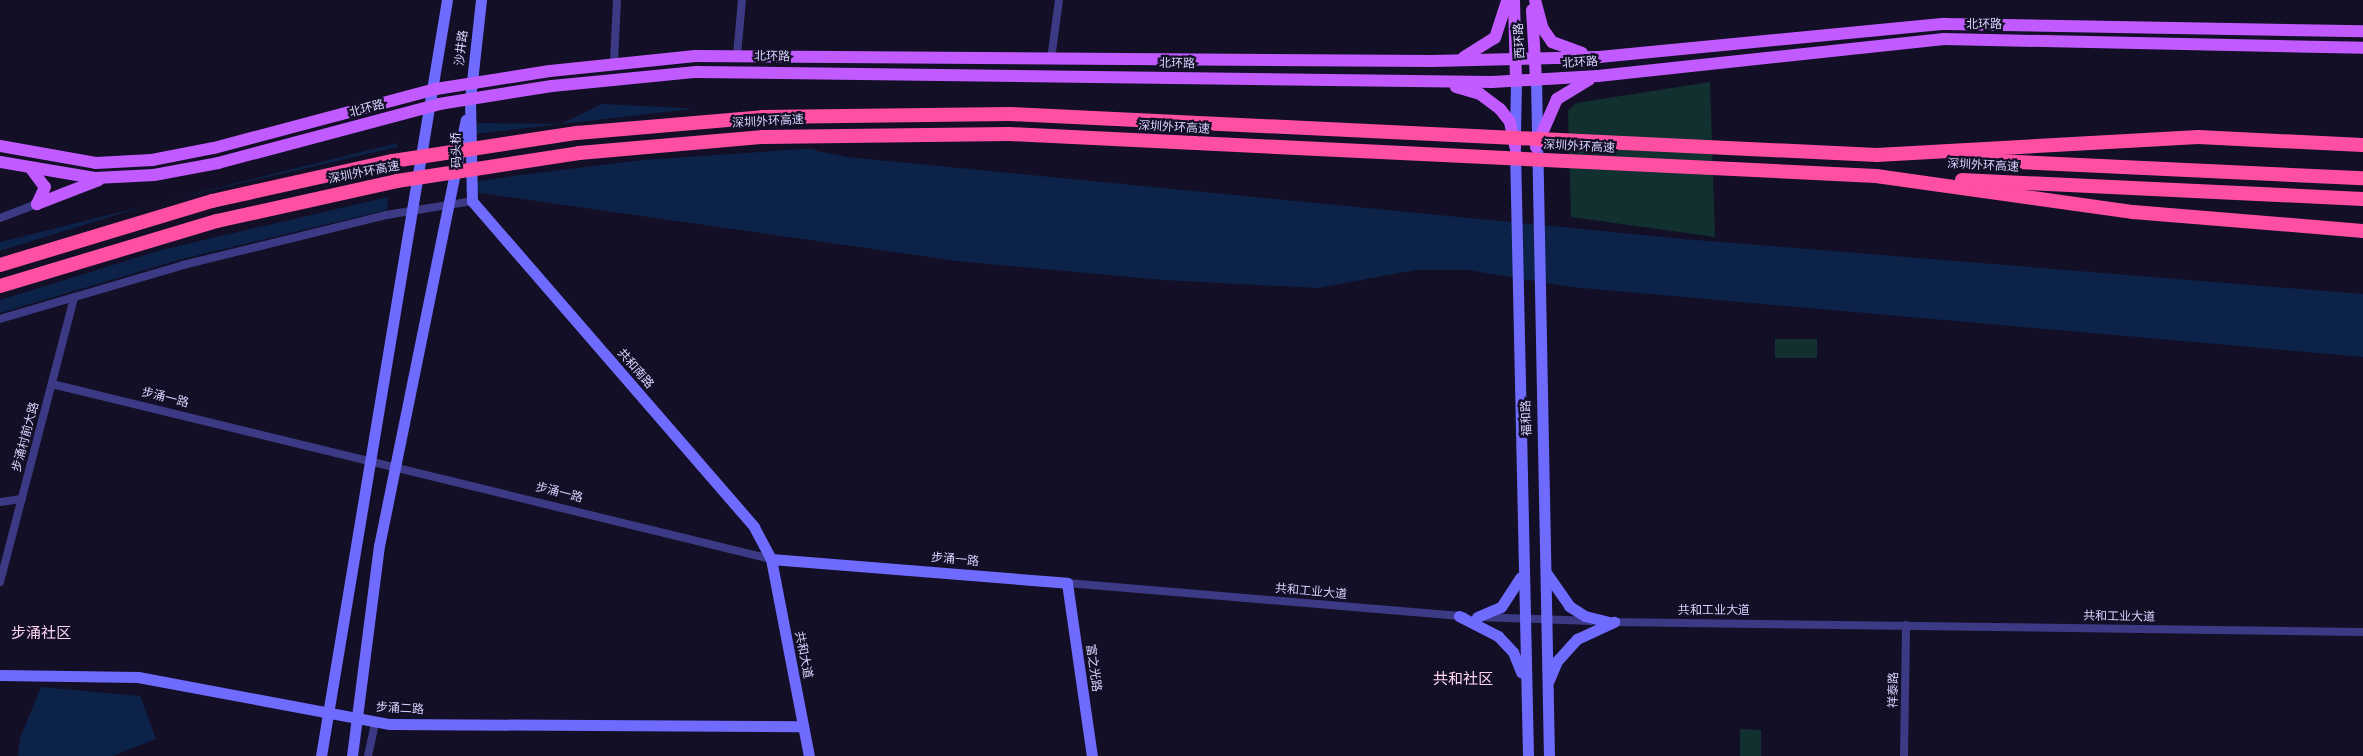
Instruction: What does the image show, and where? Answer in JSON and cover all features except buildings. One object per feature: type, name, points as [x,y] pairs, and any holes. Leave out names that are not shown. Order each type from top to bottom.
[{"type":"highway","name":"深圳外环高速","points":[[0,265],[212,201],[393,161],[577,133],[762,117],[1018,114],[2363,178]]},
{"type":"highway","name":"深圳外环高速","points":[[0,286],[158,237],[371,186],[579,153],[754,138],[1009,134],[2363,199]]},
{"type":"highway","points":[[1877,155],[2198,137],[2363,144]]},
{"type":"highway","points":[[1876,176],[2133,212],[2363,231]]},
{"type":"main road","points":[[1455,60],[1490,44],[1502,24],[1507,0]]},
{"type":"main road","name":"西环路","points":[[1514,0],[1516,82]]},
{"type":"main road","points":[[1533,0],[1543,29],[1552,42],[1599,57]]},
{"type":"main road","name":"西环路","points":[[1533,0],[1536,80]]},
{"type":"main road","name":"北环路","points":[[0,146],[96,163],[152,160],[214,148],[433,90],[471,83],[614,63],[737,55],[1051,59],[1534,59],[1599,57],[1944,24],[2363,31]]},
{"type":"main road","name":"北环路","points":[[0,162],[32,170],[107,178],[184,171],[430,106],[628,77],[724,71],[1516,82],[1598,76],[1944,39],[2363,48]]},
{"type":"main road","points":[[1536,147],[1557,99],[1598,76]]},
{"type":"main road","points":[[1431,82],[1473,91],[1494,103],[1510,122],[1515,146]]},
{"type":"main road","points":[[32,170],[45,187],[37,204]]},
{"type":"main road","points":[[37,204],[107,178]]},
{"type":"street","points":[[322,756],[369,461],[413,210],[447,0]]},
{"type":"street","name":"沙井路","points":[[470,99],[481,0]]},
{"type":"street","points":[[614,63],[617,0]]},
{"type":"street","points":[[737,55],[742,0]]},
{"type":"street","points":[[1051,59],[1059,0]]},
{"type":"street","name":"福和路","points":[[1536,80],[1538,316],[1549,756]]},
{"type":"street","name":"福和路","points":[[1516,82],[1514,199],[1516,316],[1528,756]]},
{"type":"street","points":[[352,756],[379,546],[470,99]]},
{"type":"street","name":"码头桥","points":[[470,99],[472,201]]},
{"type":"street","points":[[0,319],[183,265],[413,210],[472,201]]},
{"type":"street","name":"共和南路","points":[[472,201],[754,527],[771,559]]},
{"type":"street","points":[[0,218],[37,204]]},
{"type":"street","name":"步涌村前大路","points":[[0,582],[74,297]]},
{"type":"street","name":"步涌一路","points":[[52,384],[771,559],[1067,583]]},
{"type":"street","points":[[0,502],[22,499]]},
{"type":"street","name":"共和大道","points":[[771,559],[809,756]]},
{"type":"street","points":[[1477,617],[1508,601],[1517,587],[1522,564]]},
{"type":"street","points":[[1544,564],[1550,583],[1569,606],[1585,616],[1614,622]]},
{"type":"street","name":"共和工业大道","points":[[1067,583],[1459,616],[1546,620],[2363,632]]},
{"type":"street","name":"富之光路","points":[[1067,583],[1092,756]]},
{"type":"street","points":[[1459,616],[1489,629],[1506,643],[1518,661],[1526,690]]},
{"type":"street","points":[[1547,690],[1557,661],[1569,645],[1594,628],[1614,622]]},
{"type":"street","name":"祥泰路","points":[[1904,756],[1906,625]]},
{"type":"street","name":"步涌二路","points":[[0,675],[138,677],[375,722],[803,726]]},
{"type":"street","points":[[368,756],[375,722]]},
{"type":"green space","points":[[1710,82],[1715,237],[1571,217],[1568,111],[1576,103]]},
{"type":"green space","points":[[1775,339],[1817,339],[1817,358],[1775,358]]},
{"type":"green space","points":[[1740,729],[1761,730],[1761,756],[1740,756]]},
{"type":"water","points":[[602,104],[743,111],[817,151],[847,157],[1684,239],[2363,294],[2363,357],[1571,287],[1468,270],[1416,270],[1318,288],[1163,280],[957,261],[466,191],[182,259],[0,313],[0,242],[478,123],[561,124]]},
{"type":"water","points":[[41,687],[140,696],[156,739],[113,756],[18,756],[20,738]]},
{"type":"pier","points":[[709,107],[743,109],[817,148],[642,160],[520,175],[467,183],[465,194],[387,211],[388,197],[161,250],[0,300],[0,251],[148,205],[397,147],[398,140],[477,120],[475,134]]},
{"type":"district","name":"步涌社区","points":[[41,633]]},
{"type":"district","name":"共和社区","points":[[1463,679]]}]
